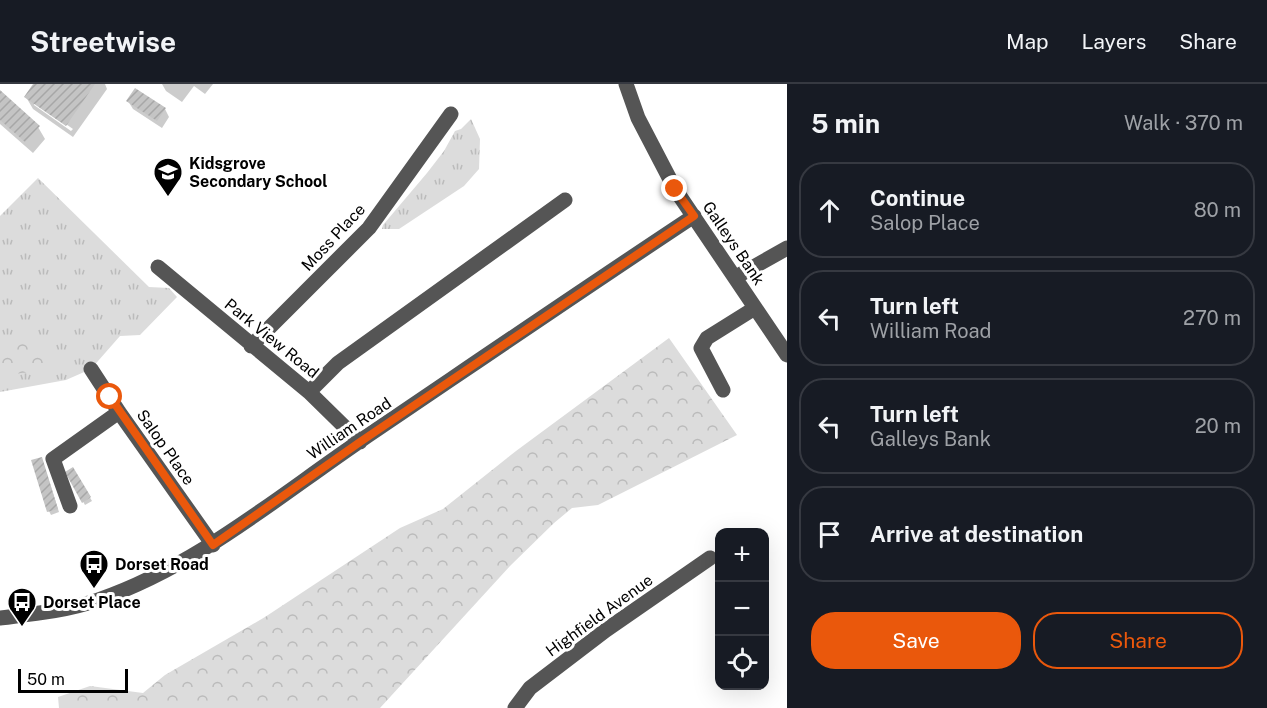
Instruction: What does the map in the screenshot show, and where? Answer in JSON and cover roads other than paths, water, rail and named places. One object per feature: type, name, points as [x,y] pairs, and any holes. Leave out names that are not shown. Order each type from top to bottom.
[{"type":"street","name":"Galleys Bank","points":[[626,84],[638,118],[675,189],[787,355]]},
{"type":"street","name":"Moss Place","points":[[251,346],[369,228],[451,114]]},
{"type":"street","points":[[309,392],[338,363],[565,200]]},
{"type":"street","name":"William Road","points":[[0,618],[46,613],[96,601],[154,578],[213,545],[360,442],[694,216]]},
{"type":"street","points":[[736,277],[787,248]]},
{"type":"street","name":"Park View Road","points":[[158,267],[309,392],[360,442]]},
{"type":"street","points":[[723,390],[701,344],[755,308]]},
{"type":"street","name":"Salop Place","points":[[91,369],[213,545]]},
{"type":"street","points":[[70,506],[53,459],[119,412]]},
{"type":"street","name":"Highfield Avenue","points":[[515,708],[530,688],[606,630],[710,558]]},
{"type":"place","name":"Kidsgrove Secondary School","points":[[168,198]]},
{"type":"place","name":"Dorset Road","points":[[94,590]]},
{"type":"place","name":"Dorset Place","points":[[22,628]]}]
